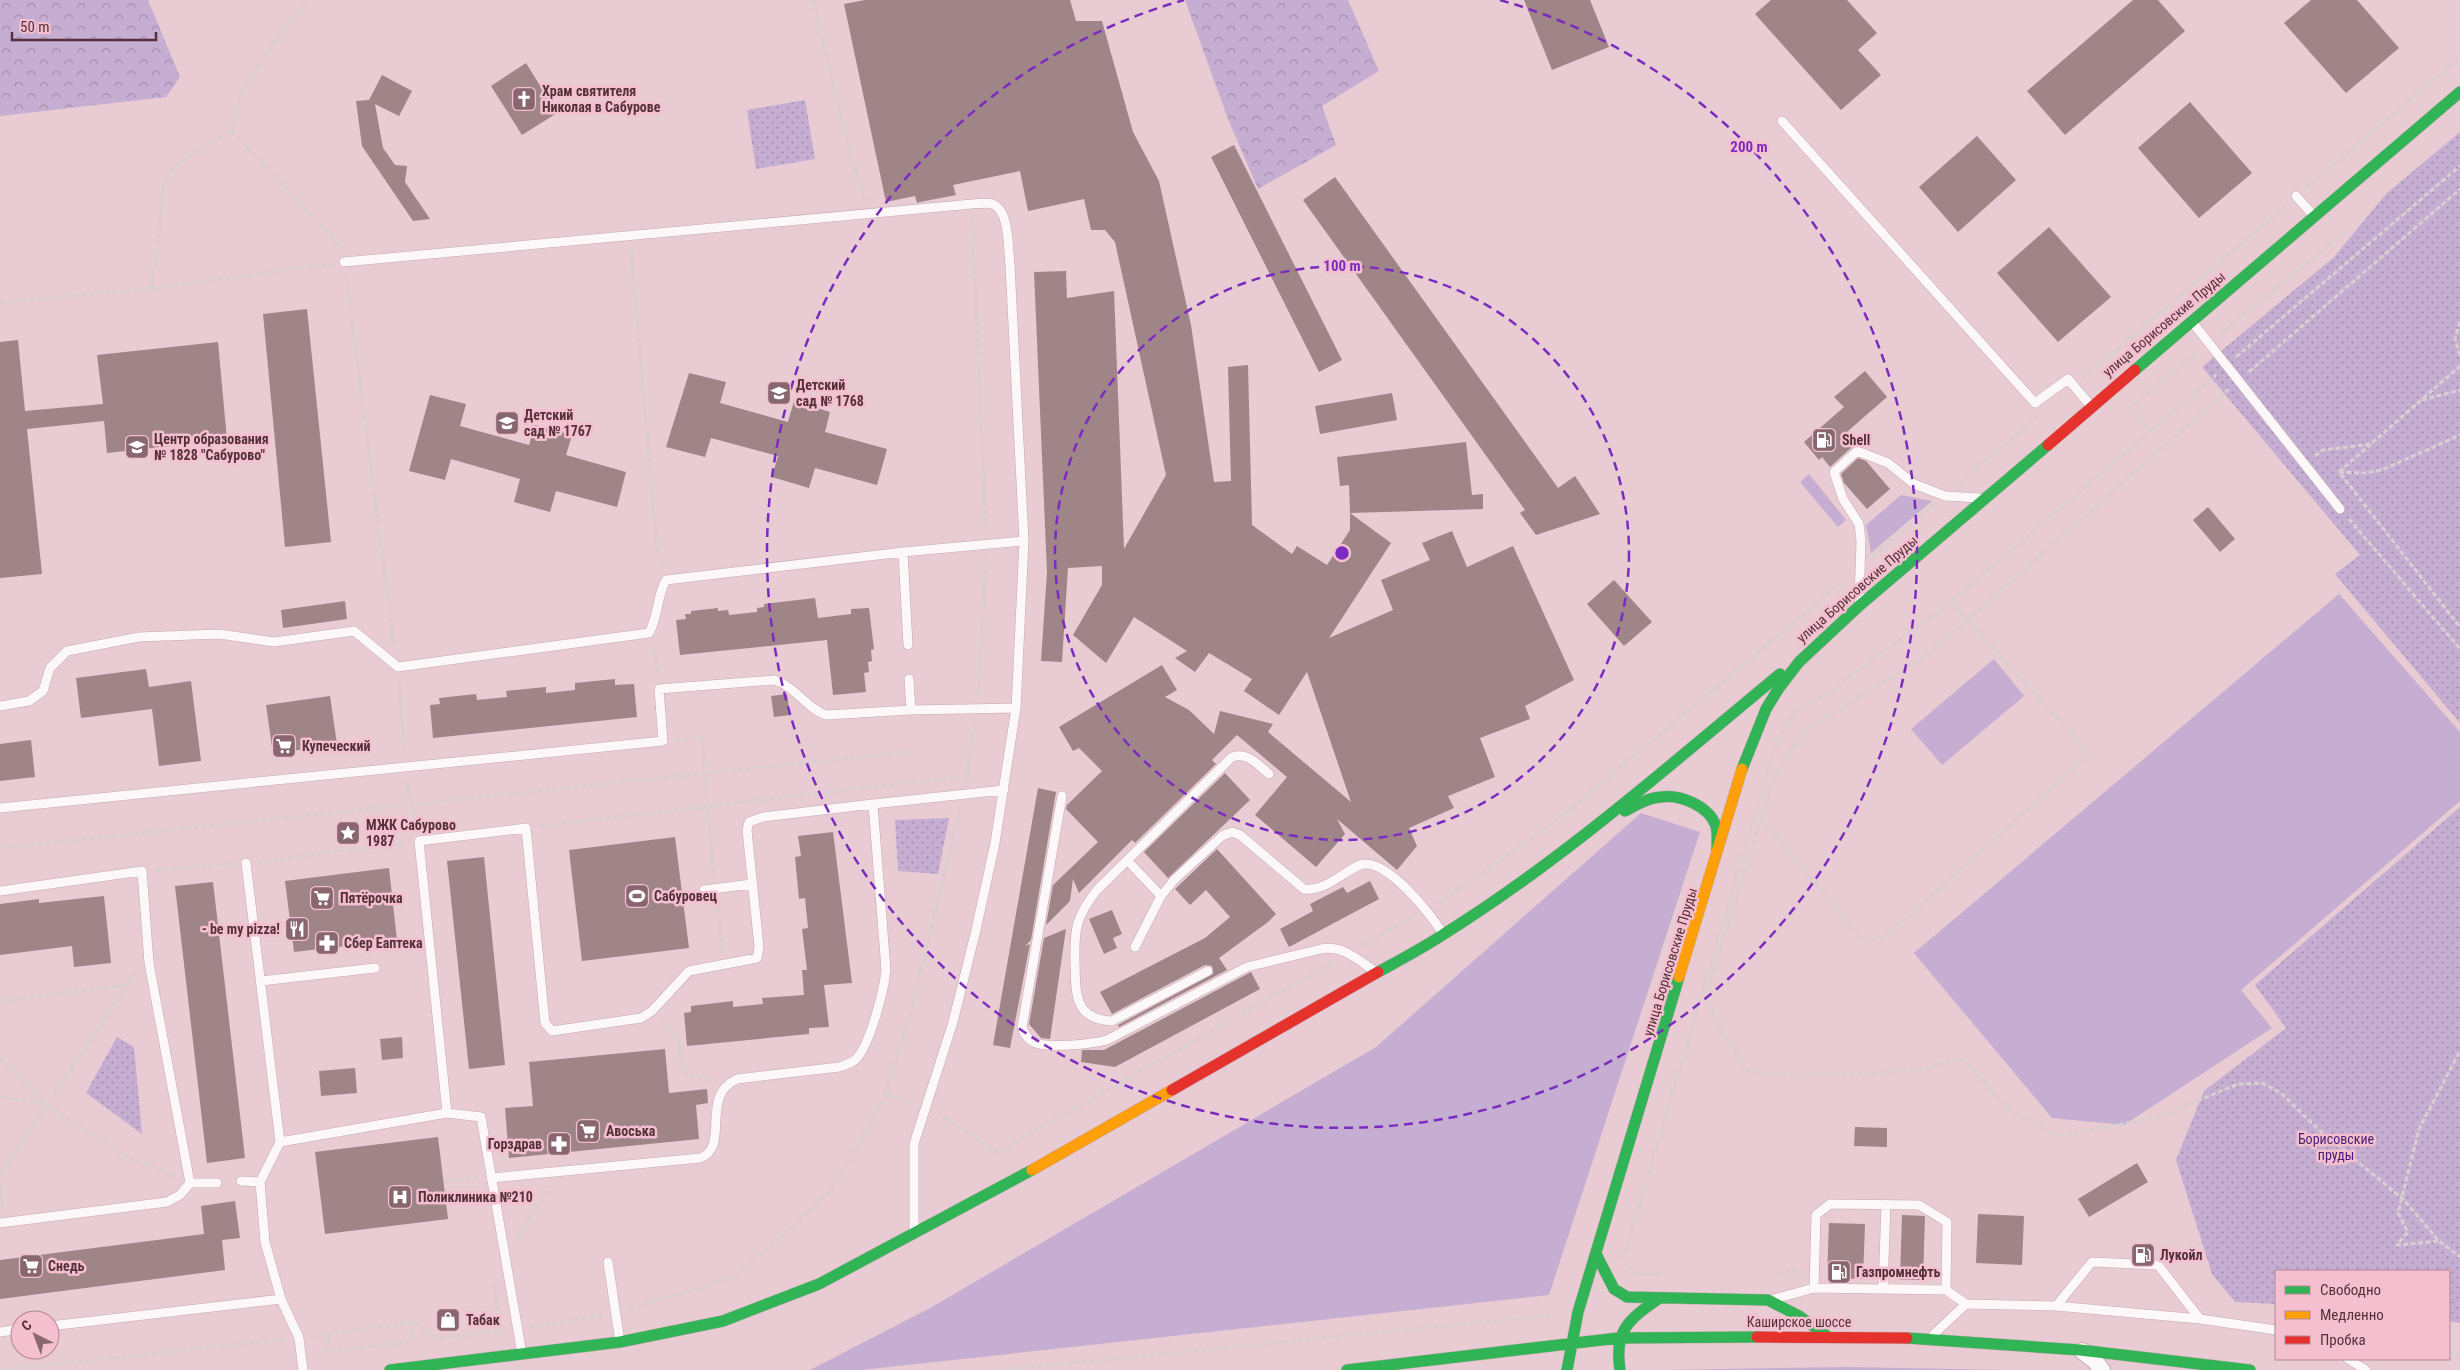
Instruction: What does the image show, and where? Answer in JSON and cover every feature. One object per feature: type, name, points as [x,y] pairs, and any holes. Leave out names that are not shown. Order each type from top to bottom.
[{"type":"main road","name":"улица Борисовские Пруды","points":[[1567,1370],[1578,1312],[1718,856],[1744,763],[1762,718],[1779,688],[1806,652],[1858,606],[2460,92]]},
{"type":"main road","points":[[390,1370],[620,1342],[723,1321],[819,1284],[996,1191],[1443,935],[1528,878],[1806,652]]},
{"type":"main road","points":[[1596,824],[1648,800],[1665,796],[1680,796],[1704,810],[1716,825],[1718,856]]},
{"type":"main road","points":[[1596,1254],[1614,1289],[1627,1296],[1658,1299],[1768,1300],[1799,1316],[1827,1336]]},
{"type":"main road","points":[[1620,1370],[1617,1357],[1618,1338],[1633,1317],[1658,1299]]},
{"type":"main road","name":"Каширское шоссе","points":[[1347,1370],[1618,1338],[1827,1336],[1929,1338],[2080,1350],[2250,1370]]},
{"type":"street","points":[[2080,1350],[2094,1360],[2102,1370]]},
{"type":"lane","points":[[1782,121],[2034,403],[2068,379],[2091,406]]},
{"type":"lane","points":[[2296,196],[2314,217]]},
{"type":"lane","points":[[344,262],[972,204],[991,204],[999,208],[1006,221],[1010,265],[1024,541],[1016,708],[1004,790],[976,930],[953,1022],[914,1144],[914,1233]]},
{"type":"lane","points":[[2192,321],[2340,509]]},
{"type":"lane","points":[[1858,606],[1861,567],[1859,524],[1843,499],[1834,472],[1857,451],[1888,463],[1914,484],[1944,496],[1984,498]]},
{"type":"lane","points":[[0,706],[29,701],[43,691],[50,668],[67,651],[139,637],[219,634],[274,642],[354,631],[398,667],[649,633],[656,620],[658,594],[666,580],[903,552],[1024,541]]},
{"type":"lane","points":[[903,552],[908,644]]},
{"type":"lane","points":[[909,679],[911,710]]},
{"type":"lane","points":[[0,808],[663,741],[659,689],[774,680],[787,687],[818,712],[826,715],[911,710],[1016,708]]},
{"type":"lane","points":[[1208,971],[1112,1021],[1096,1019],[1082,1008],[1076,994],[1075,938],[1077,925],[1087,903],[1127,860],[1232,757],[1244,755],[1269,774]]},
{"type":"lane","points":[[447,1113],[418,841],[526,828],[545,1023],[552,1031],[641,1018],[652,1011],[689,972],[757,958],[759,953],[747,830],[749,822],[763,817],[964,792],[1004,790]]},
{"type":"lane","points":[[1062,796],[1022,1027],[1029,1040],[1044,1045],[1107,1040],[1256,964],[1330,947],[1349,953],[1376,973]]},
{"type":"lane","points":[[491,1176],[706,1156],[713,1147],[718,1096],[728,1083],[737,1079],[849,1064],[857,1058],[864,1048],[884,989],[886,970],[872,804]]},
{"type":"lane","points":[[1135,947],[1161,896],[1174,880],[1222,836],[1232,832],[1240,835],[1304,888],[1319,887],[1360,866],[1370,864],[1381,869],[1427,909],[1443,935]]},
{"type":"lane","points":[[1127,860],[1161,896]]},
{"type":"lane","points":[[246,863],[280,1142],[260,1182],[265,1242],[280,1299],[299,1338],[303,1370]]},
{"type":"lane","points":[[0,891],[142,871],[149,963],[190,1183],[180,1196],[167,1202],[2,1223]]},
{"type":"lane","points":[[704,890],[752,884]]},
{"type":"lane","points":[[260,981],[375,968]]},
{"type":"lane","points":[[280,1142],[447,1113],[481,1117],[522,1354]]},
{"type":"lane","points":[[241,1181],[260,1182]]},
{"type":"lane","points":[[190,1183],[217,1183]]},
{"type":"lane","points":[[1814,1288],[1816,1215],[1830,1204],[1886,1204],[1919,1205],[1947,1222],[1946,1290]]},
{"type":"lane","points":[[1884,1289],[1886,1204]]},
{"type":"lane","points":[[608,1262],[620,1342]]},
{"type":"lane","points":[[2056,1306],[2092,1262],[2158,1265],[2200,1319]]},
{"type":"lane","points":[[1768,1300],[1814,1288],[1946,1290],[1966,1304],[2056,1306],[2200,1319],[2275,1330]]},
{"type":"lane","points":[[60,1325],[280,1299]]},
{"type":"lane","points":[[1929,1338],[1966,1304]]},
{"type":"lane","points":[[2350,1360],[2366,1370]]},
{"type":"path","points":[[232,131],[240,94],[274,42],[309,0]]},
{"type":"path","points":[[813,0],[851,158],[869,213]]},
{"type":"path","points":[[142,871],[246,863],[418,841],[404,766],[398,667],[386,594],[344,262],[344,249],[232,131]]},
{"type":"path","points":[[151,288],[157,253],[164,180],[176,166],[212,141],[232,131]]},
{"type":"path","points":[[1670,1275],[1641,1274],[1622,1264],[1774,748],[1792,714],[1827,693],[1951,602],[2460,166]]},
{"type":"path","points":[[2460,189],[2239,380],[1940,644],[1899,673],[1806,729],[1774,777],[1762,821],[1705,999],[1743,1065],[1750,1071],[1792,1075],[1869,1074],[1924,1068],[1958,1059],[1967,1062],[2000,1102],[2016,1114],[2059,1136],[2158,1117],[2238,1084],[2262,1082],[2282,1093],[2318,1129],[2403,1199],[2439,1241],[2460,1257]]},
{"type":"path","points":[[3,1370],[299,1338],[414,1322],[433,1336],[444,1338],[518,1330],[616,1313],[730,1278],[769,1247],[830,1190],[859,1144],[885,1094],[911,1012],[964,792],[977,708],[987,544],[972,204]]},
{"type":"path","points":[[2151,432],[2130,408],[2343,233]]},
{"type":"path","points":[[630,235],[657,549],[666,580]]},
{"type":"path","points":[[0,303],[151,288],[344,262]]},
{"type":"path","points":[[2460,322],[2455,339],[2460,356]]},
{"type":"path","points":[[2074,386],[2115,351]]},
{"type":"path","points":[[2338,472],[2460,366]]},
{"type":"path","points":[[2421,400],[2460,390]]},
{"type":"path","points":[[885,1094],[937,1112],[997,1152],[1427,909],[1550,826],[2044,412]]},
{"type":"path","points":[[2338,472],[2367,473],[2384,470],[2460,434]]},
{"type":"path","points":[[2305,464],[2323,450],[2371,444]]},
{"type":"path","points":[[2338,472],[2460,627]]},
{"type":"path","points":[[2340,509],[2460,650]]},
{"type":"path","points":[[1753,818],[1762,821],[1863,939],[1874,940],[1883,938],[1892,931],[2083,760],[2086,753],[2083,746],[1951,602]]},
{"type":"path","points":[[649,633],[656,653],[659,689]]},
{"type":"path","points":[[663,741],[702,738],[715,889],[724,964]]},
{"type":"path","points":[[0,848],[906,752]]},
{"type":"path","points":[[526,828],[967,776]]},
{"type":"path","points":[[0,1174],[139,966],[149,963]]},
{"type":"path","points":[[0,1001],[126,985]]},
{"type":"path","points":[[652,1011],[679,1040],[683,1071],[690,1077],[707,1078],[722,1090]]},
{"type":"path","points":[[2439,1241],[2398,1245],[2408,1232],[2398,1213],[2419,1129],[2460,1051]]},
{"type":"path","points":[[0,1057],[46,1105],[118,1152],[190,1183]]},
{"type":"path","points":[[0,1097],[46,1105]]},
{"type":"path","points":[[505,1258],[558,1171]]},
{"type":"path","points":[[444,1182],[491,1176]]},
{"type":"path","points":[[0,1184],[2,1223]]},
{"type":"path","points":[[1766,1278],[1775,1278],[1792,1270],[1814,1288]]},
{"type":"path","points":[[1000,1370],[1578,1312]]},
{"type":"path","points":[[330,1333],[326,1352],[411,1342],[414,1322]]},
{"type":"green space","points":[[0,0],[148,0],[180,77],[166,97],[0,116]]},
{"type":"green space","points":[[1185,0],[1348,0],[1379,71],[1322,106],[1336,145],[1258,189],[1228,119]]},
{"type":"green space","points":[[805,100],[815,159],[756,169],[747,110]]},
{"type":"green space","points":[[2460,132],[2460,723],[2335,574],[2360,555],[2202,367],[2334,257],[2386,194]]},
{"type":"green space","points":[[1809,474],[1846,520],[1838,527],[1800,482]]},
{"type":"green space","points":[[1901,495],[1932,501],[1871,553],[1866,525]]},
{"type":"green space","points":[[2339,594],[2460,732],[2460,801],[2241,990],[2272,1028],[2124,1125],[2052,1118],[1914,953]]},
{"type":"green space","points":[[1994,659],[2024,696],[1942,765],[1911,729]]},
{"type":"green space","name":"Борисовские пруды","points":[[2460,807],[2460,1323],[2450,1321],[2450,1270],[2275,1270],[2275,1304],[2235,1302],[2212,1274],[2176,1160],[2204,1091],[2286,1028],[2255,985]]},
{"type":"green space","points":[[1641,813],[1700,832],[1549,1295],[861,1370],[810,1370],[932,1307],[1376,1047]]},
{"type":"green space","points":[[949,818],[938,874],[898,871],[895,820]]},
{"type":"green space","points":[[117,1037],[134,1047],[142,1134],[86,1093]]},
{"type":"green space","points":[[1846,1367],[2013,1370],[1660,1370]]},
{"type":"building","points":[[865,0],[1070,0],[1076,21],[1102,21],[1133,132],[1159,181],[1191,325],[1214,482],[1231,481],[1228,367],[1248,365],[1252,525],[1292,554],[1297,546],[1327,565],[1350,530],[1350,513],[1391,543],[1329,638],[1393,610],[1381,580],[1430,560],[1422,543],[1452,531],[1467,567],[1513,546],[1574,680],[1525,706],[1530,719],[1480,738],[1495,777],[1448,796],[1454,808],[1409,828],[1417,846],[1397,870],[1337,819],[1345,834],[1316,867],[1255,815],[1287,777],[1237,735],[1212,760],[1216,764],[1135,843],[1132,840],[1079,893],[1073,879],[1070,901],[1046,925],[1053,885],[1098,842],[1066,809],[1067,805],[1102,771],[1079,748],[1073,751],[1059,727],[1162,665],[1177,690],[1165,697],[1189,710],[1214,734],[1220,711],[1273,724],[1268,732],[1351,802],[1307,672],[1279,715],[1244,691],[1252,679],[1209,653],[1195,672],[1175,658],[1187,651],[1134,617],[1106,663],[1073,635],[1102,585],[1102,566],[1068,568],[1062,662],[1041,661],[1047,572],[1034,272],[1066,271],[1067,298],[1114,291],[1124,549],[1166,475],[1115,242],[1105,230],[1091,230],[1084,199],[1028,211],[1020,171],[953,185],[956,195],[917,203],[915,196],[886,202],[844,4]]},
{"type":"building","points":[[1524,0],[1590,0],[1609,47],[1552,70]]},
{"type":"building","points":[[1771,0],[1847,0],[1877,33],[1858,50],[1881,75],[1841,110],[1755,14]]},
{"type":"building","points":[[2133,0],[2158,0],[2185,31],[2065,135],[2027,91]]},
{"type":"building","points":[[2311,0],[2357,0],[2399,48],[2346,93],[2284,23]]},
{"type":"building","name":"Храм святителя Николая в Сабурове","points":[[526,63],[557,113],[522,135],[491,86]]},
{"type":"building","points":[[382,75],[412,91],[399,116],[375,104],[383,148],[395,165],[407,166],[405,182],[430,219],[413,221],[362,146],[356,101],[369,100]]},
{"type":"building","points":[[2190,102],[2252,173],[2199,218],[2138,148]]},
{"type":"building","points":[[1977,136],[2016,180],[1958,232],[1919,187]]},
{"type":"building","points":[[1234,145],[1342,360],[1319,372],[1211,157]]},
{"type":"building","points":[[1335,177],[1558,488],[1575,476],[1600,514],[1536,535],[1520,513],[1525,510],[1303,200]]},
{"type":"building","points":[[2049,227],[2111,297],[2058,342],[1997,273]]},
{"type":"building","points":[[307,309],[331,542],[285,547],[263,314]]},
{"type":"building","name":"Центр образования № 1828 \"Сабурово\"","points":[[18,340],[25,411],[103,404],[97,355],[218,342],[227,440],[107,453],[104,421],[27,429],[42,574],[0,578],[0,342]]},
{"type":"building","points":[[1865,371],[1887,397],[1848,431],[1849,433],[1845,437],[1853,446],[1830,467],[1822,457],[1819,460],[1804,442],[1844,407],[1834,397]]},
{"type":"building","points":[[689,373],[726,382],[720,403],[788,422],[794,401],[830,412],[825,432],[887,449],[877,485],[815,468],[809,488],[772,477],[778,456],[711,438],[705,457],[666,447]]},
{"type":"building","points":[[1392,393],[1397,420],[1320,434],[1315,406]]},
{"type":"building","points":[[430,395],[466,404],[460,426],[529,445],[535,425],[572,435],[566,455],[626,472],[617,507],[556,491],[550,512],[514,502],[520,479],[451,459],[445,480],[409,471]]},
{"type":"building","points":[[1466,442],[1472,495],[1483,494],[1483,509],[1350,513],[1349,485],[1340,486],[1337,457]]},
{"type":"building","points":[[1858,458],[1866,461],[1890,489],[1867,509],[1844,483],[1841,474]]},
{"type":"building","points":[[2208,507],[2235,539],[2220,552],[2193,520]]},
{"type":"building","points":[[1614,580],[1652,622],[1624,646],[1587,604]]},
{"type":"building","points":[[815,598],[818,618],[851,614],[851,609],[869,608],[874,649],[871,650],[872,661],[868,662],[869,672],[864,673],[866,692],[833,695],[827,640],[680,655],[676,620],[686,619],[685,614],[691,614],[691,611],[718,608],[718,611],[728,610],[729,615],[757,612],[757,608],[764,607],[764,604]]},
{"type":"building","points":[[345,601],[347,619],[283,628],[281,610]]},
{"type":"building","points":[[146,669],[149,687],[191,681],[201,761],[159,766],[152,709],[81,718],[76,678]]},
{"type":"building","points":[[615,679],[615,685],[634,684],[637,717],[433,738],[430,705],[440,704],[439,698],[476,694],[477,700],[507,697],[506,691],[546,687],[546,693],[575,690],[575,683]]},
{"type":"building","points":[[787,694],[790,715],[774,717],[771,696]]},
{"type":"building","points":[[330,696],[337,744],[273,754],[266,705]]},
{"type":"building","points":[[31,740],[35,777],[0,781],[0,744]]},
{"type":"building","points":[[1225,773],[1250,800],[1168,878],[1144,852]]},
{"type":"building","points":[[1038,788],[1056,792],[1031,940],[1025,946],[1030,944],[1010,1048],[993,1045]]},
{"type":"building","points":[[833,832],[852,983],[824,985],[829,1027],[809,1028],[809,1034],[687,1046],[684,1013],[691,1012],[691,1006],[733,1001],[733,1007],[763,1004],[762,998],[804,995],[802,970],[807,970],[802,929],[808,928],[805,898],[799,899],[795,857],[801,856],[798,836]]},
{"type":"building","points":[[675,837],[689,948],[582,961],[569,850]]},
{"type":"building","points":[[1217,849],[1276,914],[1219,958],[1227,970],[1119,1027],[1118,1025],[1213,974],[1212,966],[1205,965],[1112,1014],[1100,992],[1205,938],[1230,917],[1206,890],[1190,905],[1175,889]]},
{"type":"building","points":[[484,857],[505,1065],[469,1069],[447,861]]},
{"type":"building","points":[[389,868],[397,940],[294,952],[285,881]]},
{"type":"building","points":[[1370,881],[1379,899],[1289,947],[1280,929],[1313,911],[1310,904],[1343,887],[1347,893]]},
{"type":"building","points":[[213,882],[245,1158],[207,1163],[175,886]]},
{"type":"building","points":[[104,896],[111,963],[74,967],[72,946],[0,955],[0,904],[39,899],[39,903]]},
{"type":"building","points":[[1112,910],[1122,934],[1113,938],[1117,948],[1104,954],[1089,919]]},
{"type":"building","points":[[1066,929],[1050,1039],[1041,1038],[1029,1024],[1044,938]]},
{"type":"building","points":[[1251,972],[1260,989],[1115,1067],[1081,1062],[1082,1050],[1104,1050]]},
{"type":"building","points":[[402,1037],[403,1058],[382,1060],[380,1039]]},
{"type":"building","points":[[665,1049],[669,1093],[707,1089],[708,1103],[696,1105],[699,1139],[509,1158],[505,1108],[533,1106],[529,1062]]},
{"type":"building","points":[[355,1068],[357,1093],[321,1096],[319,1071]]},
{"type":"building","points":[[1855,1127],[1887,1128],[1887,1147],[1854,1146]]},
{"type":"building","points":[[438,1137],[448,1219],[325,1234],[315,1152]]},
{"type":"building","points":[[2137,1163],[2148,1182],[2089,1217],[2078,1199]]},
{"type":"building","points":[[235,1201],[240,1238],[222,1240],[225,1270],[0,1299],[0,1260],[204,1234],[201,1206]]},
{"type":"building","points":[[1978,1214],[2024,1216],[2022,1265],[1976,1263]]},
{"type":"building","points":[[1902,1215],[1925,1216],[1923,1280],[1900,1280]]},
{"type":"building","points":[[1829,1223],[1865,1224],[1863,1279],[1827,1278]]},
{"type":"traffic: fast","points":[[2135,370],[2460,92]]},
{"type":"traffic: fast","points":[[1742,769],[1766,709],[1799,662],[1859,606],[2048,445]]},
{"type":"traffic: fast","points":[[1378,972],[1436,939],[1488,905],[1574,843],[1780,674]]},
{"type":"traffic: fast","points":[[1625,811],[1647,800],[1661,797],[1677,797],[1693,803],[1701,807],[1716,826],[1717,849]]},
{"type":"traffic: fast","points":[[1567,1370],[1578,1312],[1679,977]]},
{"type":"traffic: fast","points":[[390,1370],[620,1342],[723,1321],[819,1284],[1032,1170]]},
{"type":"traffic: fast","points":[[1596,1254],[1614,1289],[1627,1297],[1768,1300],[1799,1316],[1827,1336]]},
{"type":"traffic: fast","points":[[1620,1370],[1619,1345],[1621,1336],[1631,1320],[1658,1299]]},
{"type":"traffic: fast","points":[[1347,1370],[1618,1338],[1757,1337]]},
{"type":"traffic: fast","points":[[1907,1338],[2080,1350],[2250,1370]]},
{"type":"traffic: slow","points":[[1679,977],[1742,769]]},
{"type":"traffic: slow","points":[[1032,1170],[1172,1090]]},
{"type":"traffic: jam","points":[[2048,445],[2135,370]]},
{"type":"traffic: jam","points":[[1172,1090],[1378,972]]},
{"type":"traffic: jam","points":[[1757,1337],[1907,1338]]},
{"type":"place","name":"Храм святителя Николая в Сабурове","points":[[524,99]]},
{"type":"place","name":"Детский сад № 1768","points":[[779,393]]},
{"type":"place","name":"Детский сад № 1767","points":[[507,423]]},
{"type":"place","name":"Shell","points":[[1824,440]]},
{"type":"place","name":"Центр образования № 1828 \"Сабурово\"","points":[[137,447]]},
{"type":"place","name":"Купеческий","points":[[284,746]]},
{"type":"place","name":"МЖК Сабурово 1987","points":[[348,833]]},
{"type":"place","name":"Сабуровец","points":[[637,896]]},
{"type":"place","name":"Пятёрочка","points":[[322,898]]},
{"type":"place","name":"- be my pizza!","points":[[297,929]]},
{"type":"place","name":"Сбер Еаптека","points":[[327,943]]},
{"type":"place","name":"Авоська","points":[[588,1131]]},
{"type":"place","name":"Горздрав","points":[[559,1144]]},
{"type":"place","name":"Поликлиника №210","points":[[400,1197]]},
{"type":"place","name":"Лукойл","points":[[2143,1255]]},
{"type":"place","name":"Снедь","points":[[31,1266]]},
{"type":"place","name":"Газпромнефть","points":[[1839,1272]]},
{"type":"place","name":"Табак","points":[[448,1320]]}]
